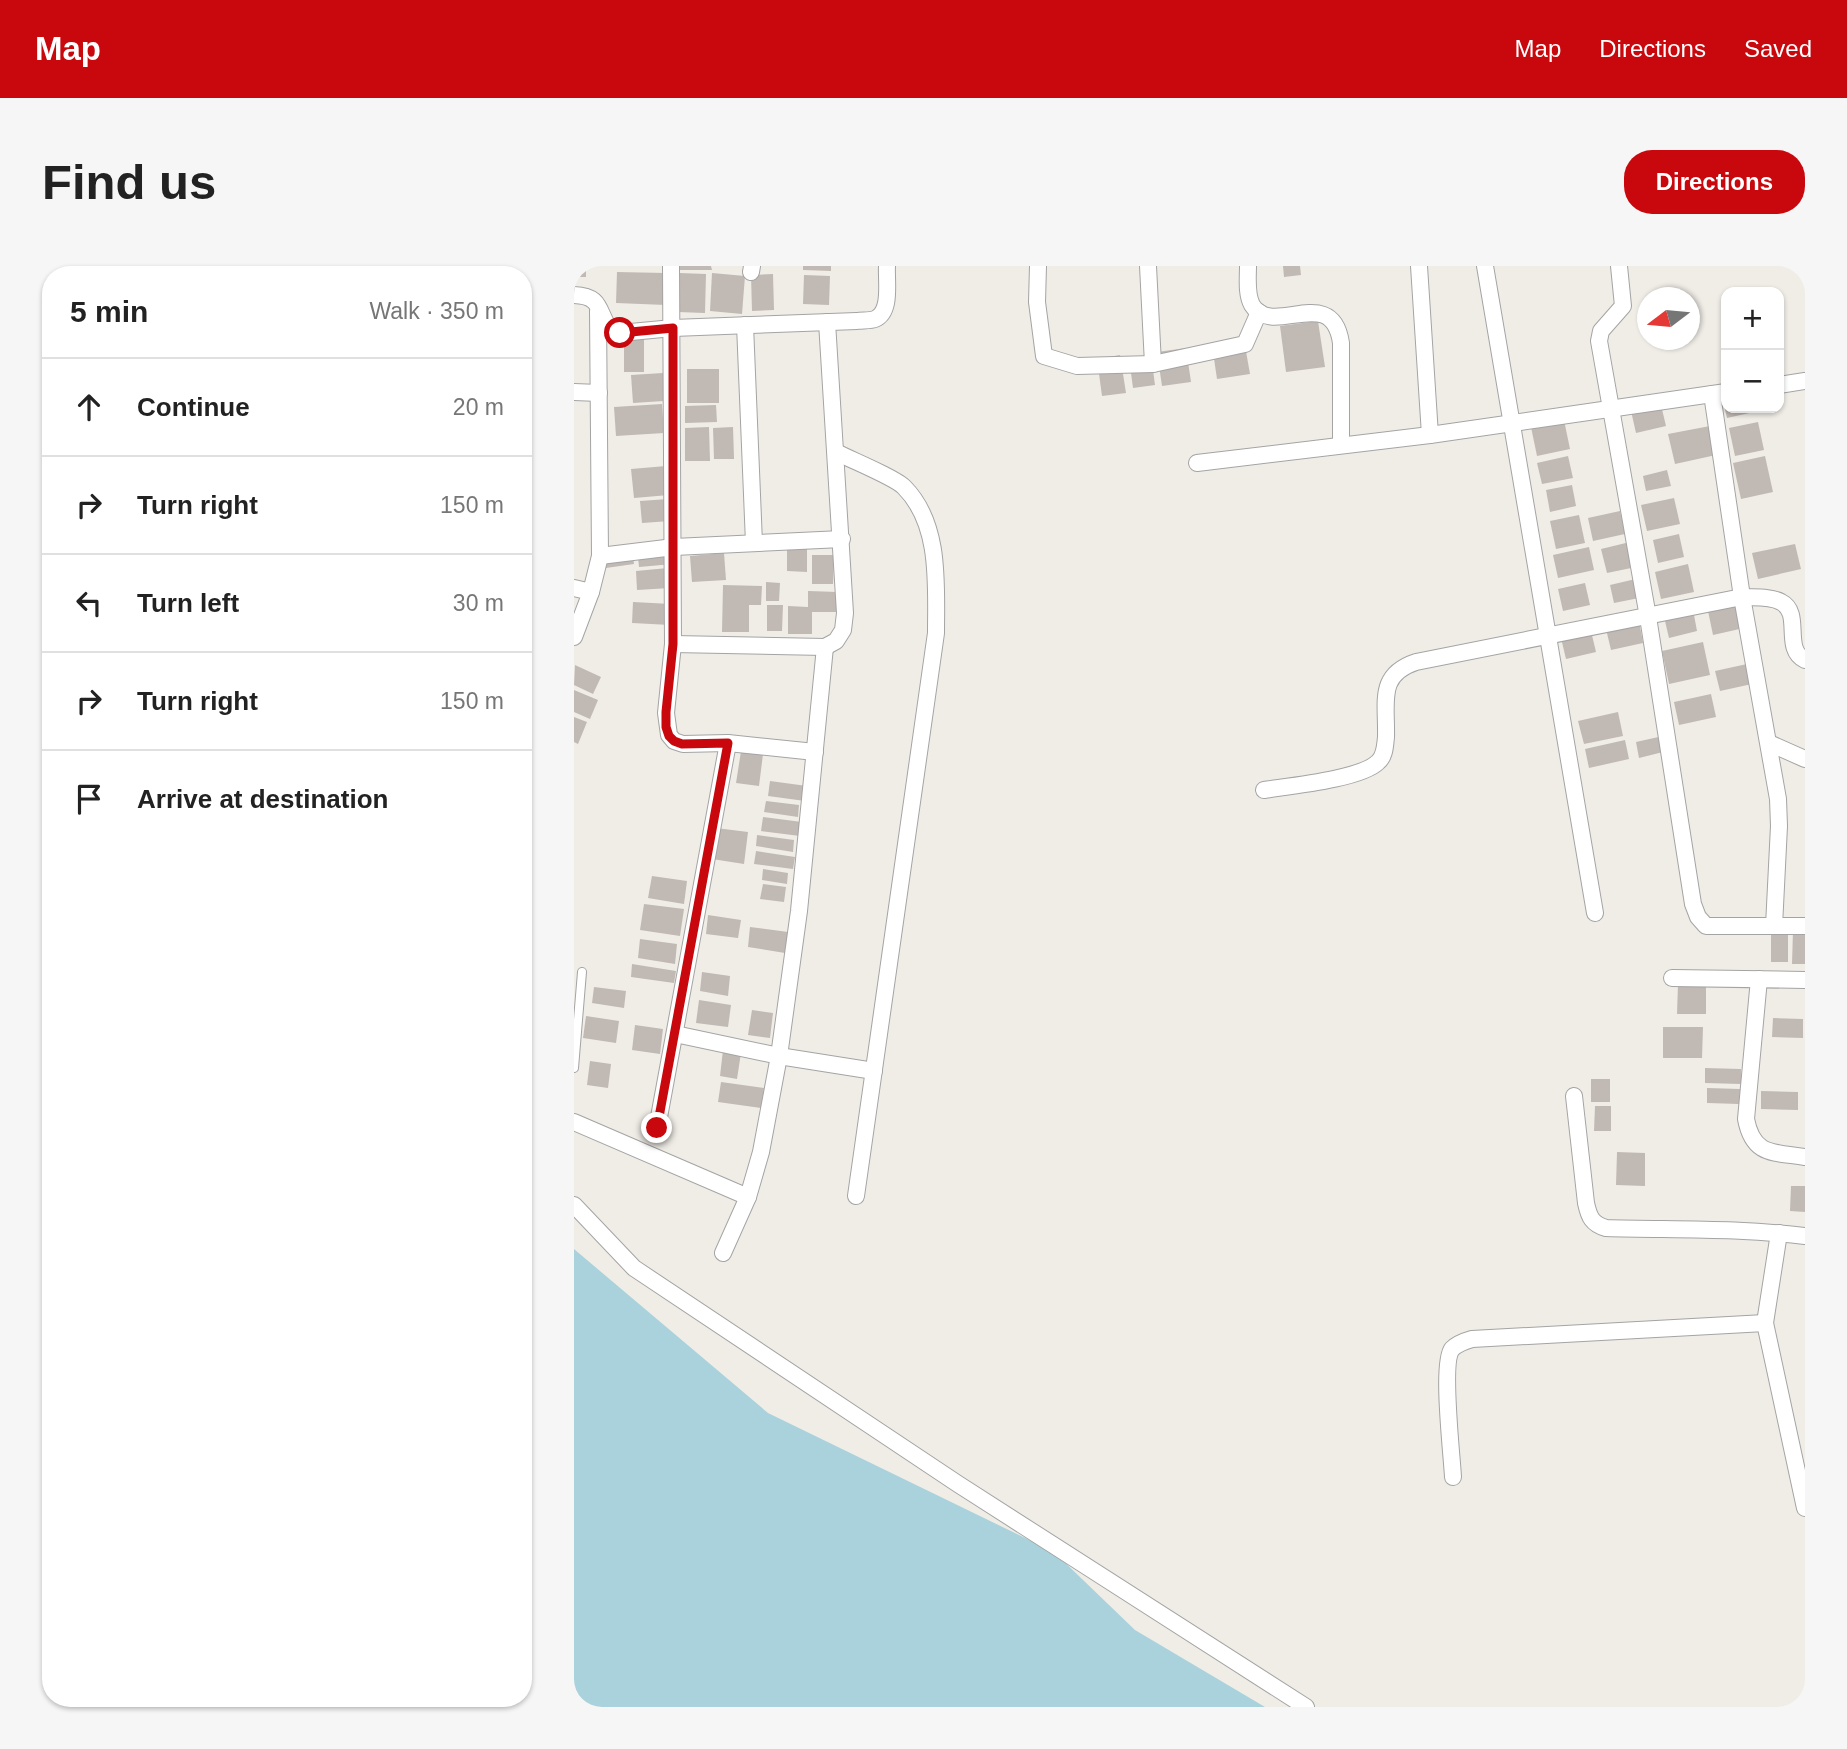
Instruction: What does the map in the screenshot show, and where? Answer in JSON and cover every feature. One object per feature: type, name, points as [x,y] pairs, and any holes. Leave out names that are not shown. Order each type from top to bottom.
[{"type":"street","points":[[671,266],[674,547],[673,644],[666,712],[669,736],[682,744],[728,743],[816,752]]},
{"type":"street","points":[[574,295],[586,295],[594,299],[611,331],[620,333],[875,319],[883,313],[886,303],[887,266]]},
{"type":"street","points":[[1038,266],[1037,302],[1044,356],[1077,366],[1153,363],[1245,344],[1259,312]]},
{"type":"street","points":[[1148,266],[1153,363]]},
{"type":"street","points":[[1248,266],[1248,287],[1252,304],[1259,312],[1271,316],[1322,314],[1333,319],[1339,329],[1341,445]]},
{"type":"street","points":[[1419,266],[1430,435]]},
{"type":"street","points":[[1485,266],[1595,913]]},
{"type":"street","points":[[1619,266],[1623,306],[1601,331],[1599,341],[1648,617],[1693,904],[1698,917],[1706,926],[1805,926]]},
{"type":"street","points":[[574,637],[591,592],[600,556],[598,306]]},
{"type":"street","points":[[673,644],[825,648],[836,641],[843,631],[845,613],[842,539],[827,322]]},
{"type":"street","points":[[745,325],[754,543]]},
{"type":"street","points":[[1784,383],[1805,381]]},
{"type":"street","points":[[574,392],[599,393]]},
{"type":"street","points":[[1196,463],[1430,435],[1719,393],[1742,597],[1779,812],[1774,926]]},
{"type":"street","points":[[836,452],[903,486],[924,514],[932,544],[936,583],[936,633],[856,1196]]},
{"type":"street","points":[[600,556],[674,547],[842,539]]},
{"type":"street","points":[[574,588],[591,592]]},
{"type":"street","points":[[1264,790],[1355,774],[1381,761],[1385,748],[1387,686],[1392,674],[1404,666],[1742,597],[1777,600],[1784,604],[1792,621],[1793,646],[1798,656],[1805,660]]},
{"type":"street","points":[[723,1253],[748,1197],[761,1152],[779,1056],[799,911],[825,648]]},
{"type":"street","points":[[657,1128],[728,743]]},
{"type":"street","points":[[1769,743],[1801,755]]},
{"type":"street","points":[[1672,978],[1805,980]]},
{"type":"street","points":[[1759,979],[1746,1119],[1749,1133],[1754,1143],[1764,1150],[1805,1157]]},
{"type":"street","points":[[674,1034],[779,1056],[874,1071]]},
{"type":"street","points":[[1574,1096],[1586,1203],[1588,1214],[1595,1225],[1606,1228],[1705,1231],[1737,1229],[1805,1236]]},
{"type":"street","points":[[574,1122],[748,1197]]},
{"type":"street","points":[[574,1205],[634,1268],[958,1483],[1306,1707]]},
{"type":"street","points":[[1779,1233],[1765,1323],[1805,1508]]},
{"type":"street","points":[[1454,1477],[1446,1370],[1452,1349],[1461,1343],[1472,1339],[1765,1323]]},
{"type":"lane","points":[[574,1068],[582,972]]},
{"type":"water","points":[[574,1249],[768,1413],[1054,1552],[1135,1630],[1265,1707],[574,1707]]},
{"type":"building","points":[[574,266],[586,266],[586,277],[574,277]]},
{"type":"building","points":[[679,266],[711,266],[712,270],[679,270]]},
{"type":"building","points":[[803,266],[831,266],[831,271],[803,270]]},
{"type":"building","points":[[1283,266],[1300,266],[1301,275],[1284,277]]},
{"type":"building","points":[[617,272],[666,273],[666,305],[616,303]]},
{"type":"building","points":[[679,273],[706,274],[705,313],[678,312]]},
{"type":"building","points":[[712,273],[745,276],[742,314],[710,311]]},
{"type":"building","points":[[773,274],[774,310],[752,311],[751,275]]},
{"type":"building","points":[[804,275],[830,276],[829,305],[803,304]]},
{"type":"building","points":[[1318,321],[1325,367],[1286,372],[1280,326]]},
{"type":"building","points":[[624,337],[644,338],[644,372],[624,372]]},
{"type":"building","points":[[1244,340],[1250,374],[1217,379],[1212,345]]},
{"type":"building","points":[[1186,348],[1191,382],[1162,386],[1157,352]]},
{"type":"building","points":[[1120,355],[1126,393],[1102,396],[1097,359]]},
{"type":"building","points":[[1151,355],[1155,385],[1133,388],[1129,358]]},
{"type":"building","points":[[687,369],[719,369],[719,403],[687,403]]},
{"type":"building","points":[[663,373],[664,401],[633,403],[631,375]]},
{"type":"building","points":[[662,404],[664,433],[616,436],[614,407]]},
{"type":"building","points":[[716,405],[717,422],[685,423],[685,406]]},
{"type":"building","points":[[1661,405],[1666,426],[1636,433],[1631,411]]},
{"type":"building","points":[[1726,413],[1750,413],[1727,418]]},
{"type":"building","points":[[1564,420],[1570,449],[1537,456],[1531,427]]},
{"type":"building","points":[[1758,422],[1764,450],[1735,456],[1729,428]]},
{"type":"building","points":[[1710,426],[1716,455],[1675,464],[1668,434]]},
{"type":"building","points":[[709,427],[710,461],[685,461],[685,428]]},
{"type":"building","points":[[733,427],[734,459],[714,459],[713,428]]},
{"type":"building","points":[[1568,456],[1573,478],[1542,484],[1537,463]]},
{"type":"building","points":[[1765,456],[1773,492],[1741,499],[1733,463]]},
{"type":"building","points":[[666,466],[669,495],[634,498],[631,469]]},
{"type":"building","points":[[1667,470],[1671,486],[1646,491],[1643,476]]},
{"type":"building","points":[[1572,485],[1576,506],[1550,512],[1546,490]]},
{"type":"building","points":[[1674,498],[1680,524],[1647,531],[1641,505]]},
{"type":"building","points":[[668,499],[670,521],[642,523],[640,501]]},
{"type":"building","points":[[1620,511],[1625,534],[1593,541],[1588,518]]},
{"type":"building","points":[[1579,515],[1585,543],[1556,549],[1550,521]]},
{"type":"building","points":[[1679,534],[1684,557],[1658,563],[1653,540]]},
{"type":"building","points":[[1630,542],[1636,567],[1607,573],[1601,549]]},
{"type":"building","points":[[632,544],[634,564],[606,568],[604,547]]},
{"type":"building","points":[[671,544],[673,564],[639,567],[637,547]]},
{"type":"building","points":[[787,544],[807,544],[807,572],[787,571]]},
{"type":"building","points":[[1795,544],[1801,569],[1758,579],[1752,553]]},
{"type":"building","points":[[1589,547],[1594,570],[1558,578],[1553,555]]},
{"type":"building","points":[[724,553],[726,580],[692,582],[690,556]]},
{"type":"building","points":[[812,555],[834,555],[833,584],[812,584]]},
{"type":"building","points":[[1688,564],[1694,592],[1661,599],[1655,572]]},
{"type":"building","points":[[668,568],[670,588],[637,590],[636,571]]},
{"type":"building","points":[[1640,578],[1644,597],[1614,603],[1610,585]]},
{"type":"building","points":[[766,582],[780,583],[779,601],[766,601]]},
{"type":"building","points":[[1585,583],[1590,605],[1563,611],[1558,589]]},
{"type":"building","points":[[723,585],[762,586],[761,605],[749,605],[749,632],[722,632]]},
{"type":"building","points":[[808,591],[838,592],[837,612],[812,612],[812,634],[788,634],[788,606],[808,607]]},
{"type":"building","points":[[633,602],[671,604],[670,625],[632,623]]},
{"type":"building","points":[[1738,604],[1744,628],[1713,635],[1708,611]]},
{"type":"building","points":[[767,605],[783,605],[782,631],[767,631]]},
{"type":"building","points":[[1694,615],[1697,631],[1669,638],[1665,621]]},
{"type":"building","points":[[1639,621],[1643,643],[1611,650],[1606,629]]},
{"type":"building","points":[[1591,631],[1596,652],[1566,659],[1561,638]]},
{"type":"building","points":[[1703,642],[1710,675],[1669,684],[1662,651]]},
{"type":"building","points":[[1747,664],[1752,684],[1720,691],[1715,671]]},
{"type":"building","points":[[575,665],[601,677],[593,694],[574,685]]},
{"type":"building","points":[[574,690],[598,700],[590,719],[574,712]]},
{"type":"building","points":[[1711,694],[1716,717],[1679,725],[1674,702]]},
{"type":"building","points":[[1618,712],[1623,736],[1584,744],[1578,721]]},
{"type":"building","points":[[574,717],[587,722],[578,744],[574,742]]},
{"type":"building","points":[[1663,736],[1667,751],[1639,758],[1636,742]]},
{"type":"building","points":[[1625,740],[1629,759],[1589,768],[1585,749]]},
{"type":"building","points":[[741,751],[763,754],[759,786],[736,783]]},
{"type":"building","points":[[770,781],[807,786],[805,801],[768,796]]},
{"type":"building","points":[[766,801],[799,805],[798,817],[764,812]]},
{"type":"building","points":[[763,817],[802,822],[800,836],[761,831]]},
{"type":"building","points":[[716,828],[748,832],[744,864],[712,859]]},
{"type":"building","points":[[757,835],[794,840],[793,852],[756,846]]},
{"type":"building","points":[[756,851],[795,857],[793,869],[754,864]]},
{"type":"building","points":[[763,869],[788,873],[787,884],[762,880]]},
{"type":"building","points":[[652,876],[687,881],[684,904],[648,898]]},
{"type":"building","points":[[763,884],[786,887],[784,902],[760,899]]},
{"type":"building","points":[[644,904],[684,909],[680,936],[640,930]]},
{"type":"building","points":[[708,915],[741,920],[738,938],[706,934]]},
{"type":"building","points":[[750,927],[788,932],[785,953],[748,947]]},
{"type":"building","points":[[1793,930],[1805,930],[1805,964],[1792,964]]},
{"type":"building","points":[[1771,931],[1788,931],[1788,962],[1771,962]]},
{"type":"building","points":[[640,939],[677,944],[675,964],[638,958]]},
{"type":"building","points":[[632,964],[676,971],[674,983],[631,977]]},
{"type":"building","points":[[702,972],[730,976],[728,996],[700,991]]},
{"type":"building","points":[[1678,984],[1706,984],[1706,1014],[1677,1014]]},
{"type":"building","points":[[594,987],[626,991],[624,1008],[592,1003]]},
{"type":"building","points":[[699,1000],[731,1005],[728,1027],[696,1023]]},
{"type":"building","points":[[752,1010],[773,1013],[770,1038],[748,1035]]},
{"type":"building","points":[[586,1016],[619,1021],[616,1043],[583,1038]]},
{"type":"building","points":[[1773,1018],[1803,1019],[1803,1038],[1772,1037]]},
{"type":"building","points":[[635,1025],[663,1029],[660,1054],[632,1050]]},
{"type":"building","points":[[1663,1027],[1703,1027],[1702,1058],[1663,1058]]},
{"type":"building","points":[[723,1050],[741,1053],[737,1079],[720,1076]]},
{"type":"building","points":[[590,1061],[611,1064],[608,1088],[587,1085]]},
{"type":"building","points":[[1705,1068],[1741,1069],[1741,1084],[1705,1083]]},
{"type":"building","points":[[1591,1079],[1610,1079],[1610,1102],[1591,1102]]},
{"type":"building","points":[[721,1082],[764,1088],[761,1108],[718,1102]]},
{"type":"building","points":[[1707,1088],[1740,1089],[1739,1104],[1707,1103]]},
{"type":"building","points":[[1761,1091],[1798,1092],[1798,1110],[1761,1109]]},
{"type":"building","points":[[1595,1106],[1611,1106],[1611,1131],[1594,1131]]},
{"type":"building","points":[[1617,1152],[1645,1153],[1645,1186],[1616,1185]]},
{"type":"building","points":[[1791,1186],[1805,1186],[1805,1212],[1790,1211]]},
{"type":"route","points":[[620,333],[673,328],[673,644],[666,727],[669,736],[682,744],[728,743],[657,1128]]}]
